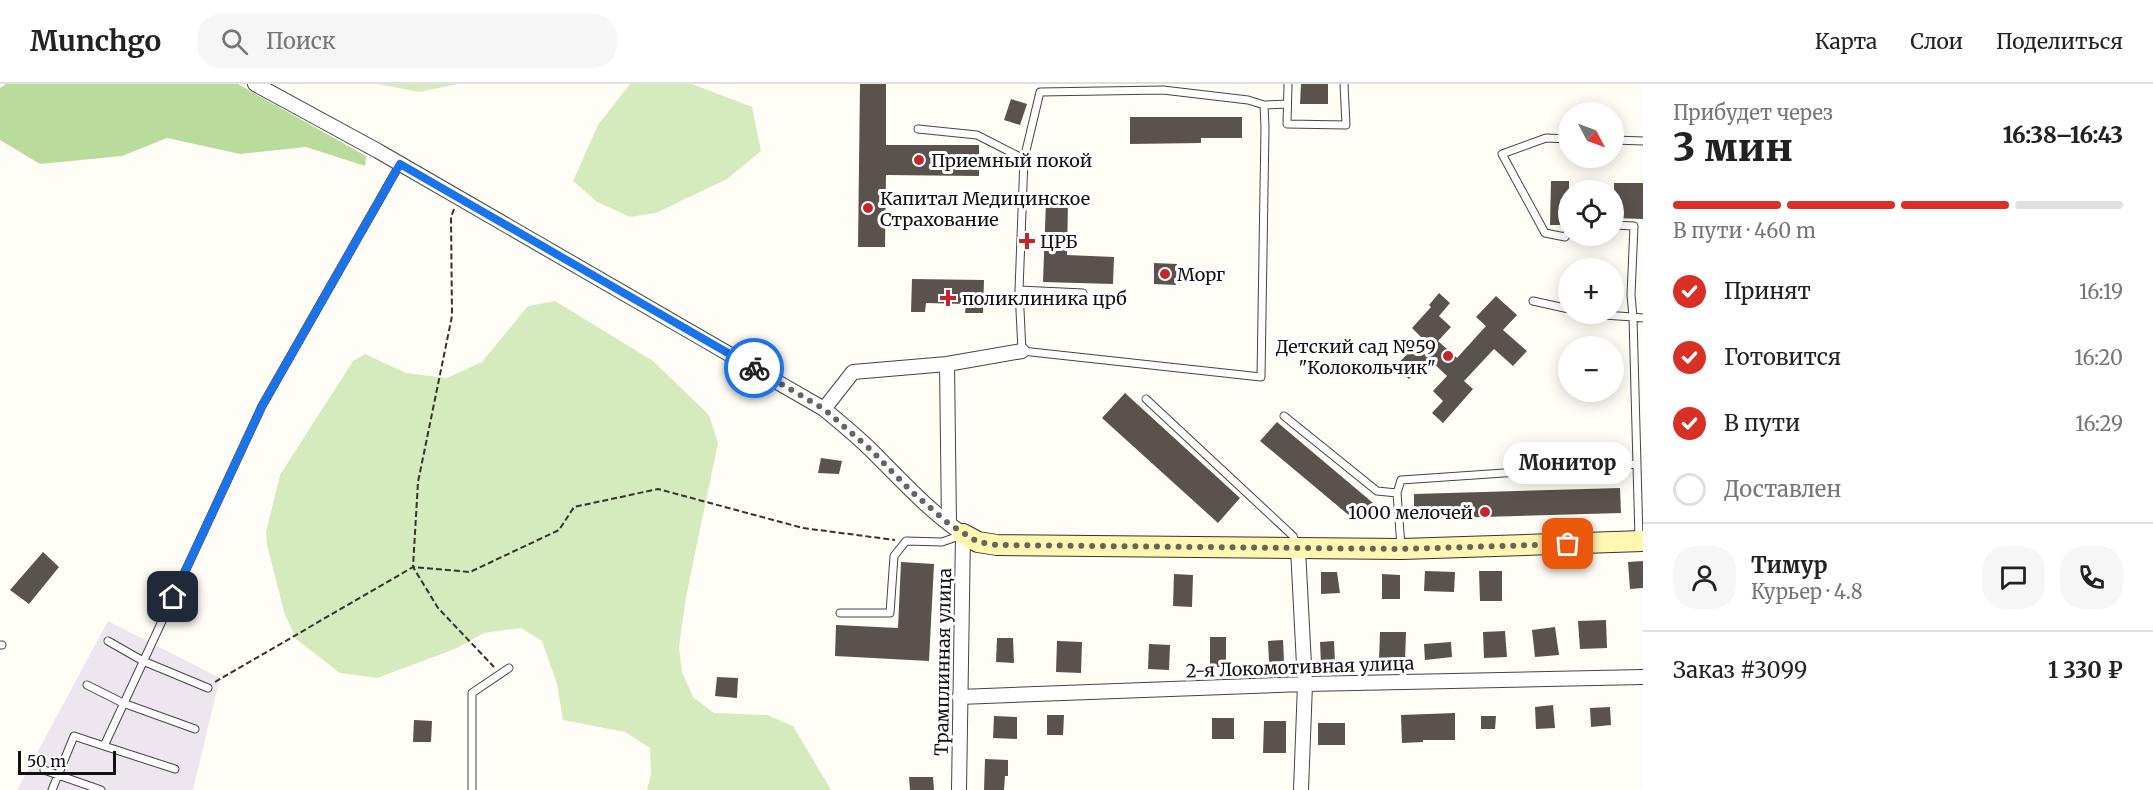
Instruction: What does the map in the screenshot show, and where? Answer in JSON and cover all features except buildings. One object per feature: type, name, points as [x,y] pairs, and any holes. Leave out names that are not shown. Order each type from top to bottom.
[{"type":"street","points":[[255,84],[400,164],[824,409],[871,450],[911,491],[956,529],[978,542],[997,545],[1401,549],[1641,541]]},
{"type":"street","points":[[824,409],[853,372],[947,364],[1022,351]]},
{"type":"street","name":"Трамплинная улица","points":[[947,364],[956,529],[959,790]]},
{"type":"street","points":[[1298,549],[1305,684],[1301,790]]},
{"type":"street","name":"2-я Локомотивная улица","points":[[959,697],[1305,684],[1643,677]]},
{"type":"lane","points":[[1038,84],[1040,92],[1024,159],[1019,290],[1022,351],[1261,377],[1264,105]]},
{"type":"lane","points":[[1288,84],[1287,124],[1346,126],[1344,84]]},
{"type":"lane","points":[[1040,92],[1163,87],[1248,100],[1264,105],[1287,104]]},
{"type":"lane","points":[[918,129],[977,135],[1024,159]]},
{"type":"lane","points":[[1558,139],[1546,138],[1502,154],[1545,233],[1558,236]]},
{"type":"lane","points":[[1624,140],[1643,141]]},
{"type":"lane","points":[[104,746],[262,406],[400,164]]},
{"type":"lane","points":[[1624,226],[1634,226],[1631,295],[1634,317],[1641,541]]},
{"type":"lane","points":[[1019,290],[1083,293]]},
{"type":"lane","points":[[1533,301],[1558,307]]},
{"type":"lane","points":[[1624,316],[1643,318]]},
{"type":"lane","points":[[1146,399],[1293,536],[1298,549]]},
{"type":"lane","points":[[1284,416],[1377,491],[1396,493]]},
{"type":"lane","points":[[1401,549],[1396,493],[1401,480],[1637,464]]},
{"type":"lane","points":[[840,613],[890,613],[894,556],[906,541],[942,542],[956,529]]},
{"type":"lane","points":[[108,641],[143,661],[208,688]]},
{"type":"lane","points":[[472,790],[472,693],[509,668]]},
{"type":"lane","points":[[87,686],[123,703],[195,729]]},
{"type":"lane","points":[[52,790],[74,736],[175,769]]},
{"type":"lane","points":[[44,770],[101,790]]},
{"type":"path","points":[[458,198],[451,217],[453,316],[418,482],[413,567],[438,608],[500,674]]},
{"type":"path","points":[[208,688],[220,678],[413,567],[470,572],[559,530],[574,507],[658,489],[803,528],[906,541]]},
{"type":"shaded area","points":[[108,621],[220,678],[193,790],[17,790]]},
{"type":"green space","points":[[6,84],[238,84],[366,156],[365,166],[306,147],[240,154],[167,138],[122,156],[40,164],[0,140],[0,88]]},
{"type":"green space","points":[[378,84],[458,84],[419,92]]},
{"type":"green space","points":[[630,84],[692,84],[752,107],[761,151],[727,179],[656,213],[630,217],[597,202],[573,181],[598,125]]},
{"type":"green space","points":[[555,301],[653,361],[709,415],[718,443],[686,597],[679,647],[682,672],[693,697],[714,713],[767,715],[793,726],[831,790],[647,790],[651,774],[650,748],[625,732],[563,720],[557,684],[542,641],[521,628],[484,633],[455,649],[377,678],[340,673],[296,639],[284,612],[267,545],[266,532],[280,475],[353,361],[365,354],[406,373],[447,378],[482,362],[528,306]]},
{"type":"way so far","points":[[754,368],[824,409],[949,524],[978,542],[997,545],[1319,549],[1568,544]]},
{"type":"place","name":"Приемный покой","points":[[919,160]]},
{"type":"place","name":"Капитал Медицинское Страхование","points":[[868,208]]},
{"type":"place","name":"ЦРБ","points":[[1027,241]]},
{"type":"place","name":"Морг","points":[[1165,274]]},
{"type":"place","name":"поликлиника црб","points":[[948,298]]},
{"type":"place","name":"Детский сад №59 \"Колокольчик\"","points":[[1448,356]]},
{"type":"place","name":"1000 мелочей","points":[[1485,512]]},
{"type":"place","name":"Монитор","points":[[1568,544]]},
{"type":"route","points":[[173,597],[262,406],[400,164],[754,368]]}]
